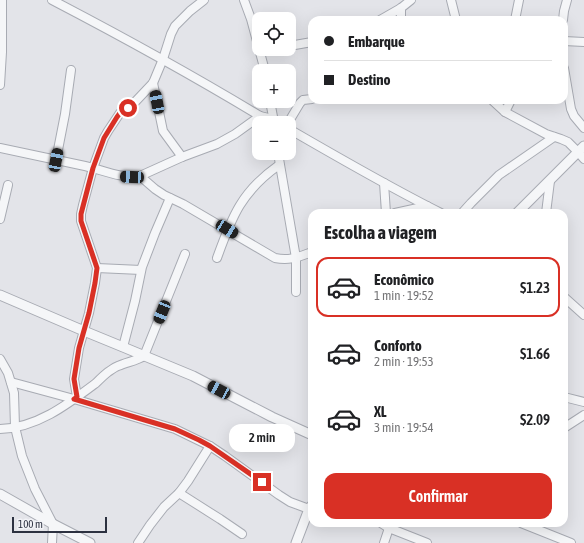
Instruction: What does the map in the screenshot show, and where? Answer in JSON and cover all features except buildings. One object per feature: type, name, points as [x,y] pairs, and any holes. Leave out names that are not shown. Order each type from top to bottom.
[{"type":"street","points":[[0,85],[2,52],[2,0]]},
{"type":"street","points":[[52,0],[162,59],[260,116]]},
{"type":"street","points":[[75,398],[74,379],[79,348],[95,283],[97,268],[81,221],[83,205],[93,168],[104,138],[117,117],[135,102],[153,82],[175,26],[204,0]]},
{"type":"street","points":[[244,0],[252,23]]},
{"type":"street","points":[[387,16],[411,0]]},
{"type":"street","points":[[450,0],[455,16]]},
{"type":"street","points":[[516,16],[519,0]]},
{"type":"street","points":[[563,16],[567,0]]},
{"type":"street","points":[[401,8],[401,16]]},
{"type":"street","points":[[568,42],[584,42]]},
{"type":"street","points":[[296,45],[308,43]]},
{"type":"street","points":[[56,160],[65,114],[71,70]]},
{"type":"street","points":[[153,82],[163,131],[182,157]]},
{"type":"street","points":[[568,91],[571,109],[574,116],[584,128]]},
{"type":"street","points":[[292,116],[300,103],[308,100]]},
{"type":"street","points":[[496,104],[505,112],[546,134],[568,142],[582,152],[520,209]]},
{"type":"street","points":[[505,112],[509,104]]},
{"type":"street","points":[[0,148],[93,168],[124,177],[132,177],[140,176],[182,157],[217,144],[235,134],[252,122]]},
{"type":"street","points":[[296,132],[334,156],[433,209]]},
{"type":"street","points":[[466,209],[499,175],[554,137]]},
{"type":"street","points":[[279,160],[296,258],[296,292]]},
{"type":"street","points":[[218,258],[227,229],[234,214],[248,192],[279,165]]},
{"type":"street","points":[[140,176],[155,189],[227,229],[275,258],[288,260],[308,254]]},
{"type":"street","points":[[546,209],[550,181]]},
{"type":"street","points":[[384,183],[386,209]]},
{"type":"street","points":[[0,219],[8,185]]},
{"type":"street","points":[[123,346],[141,270],[170,198]]},
{"type":"street","points":[[413,209],[427,206]]},
{"type":"street","points":[[0,429],[16,427],[37,421],[75,398],[98,381],[107,372],[119,365],[134,361],[144,356],[185,254]]},
{"type":"street","points":[[97,268],[141,270]]},
{"type":"street","points":[[0,295],[193,376],[272,417],[308,433]]},
{"type":"street","points":[[568,301],[584,315]]},
{"type":"street","points":[[0,359],[8,373],[14,393],[16,427],[22,456],[35,489],[53,524],[52,543]]},
{"type":"street","points":[[11,382],[42,391],[75,398],[175,429],[210,446],[290,502],[308,506]]},
{"type":"street","points":[[568,398],[584,402]]},
{"type":"street","points":[[568,425],[584,415]]},
{"type":"street","points":[[138,543],[164,506],[179,493],[188,481],[210,446]]},
{"type":"street","points":[[179,493],[242,534]]},
{"type":"street","points":[[1,496],[90,543]]},
{"type":"street","points":[[296,543],[308,512]]},
{"type":"street","points":[[531,527],[571,543]]},
{"type":"street","points":[[384,543],[389,528],[427,543]]},
{"type":"route","points":[[128,108],[120,113],[104,138],[93,168],[81,214],[81,221],[95,260],[97,272],[89,313],[79,348],[74,379],[77,397],[74,399],[175,429],[210,446],[262,482]]}]
